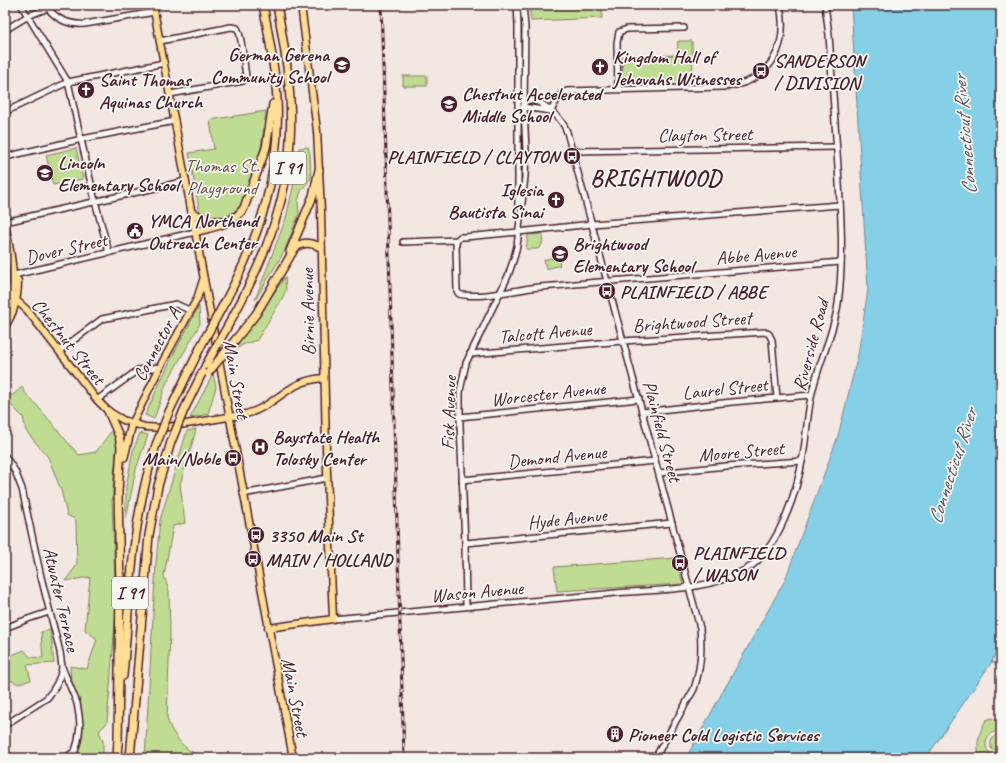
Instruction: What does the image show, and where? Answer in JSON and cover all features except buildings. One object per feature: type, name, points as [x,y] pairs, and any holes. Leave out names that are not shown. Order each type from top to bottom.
[{"type":"highway","name":"I 91","points":[[117,758],[136,533],[145,484],[156,445],[169,412],[182,382],[226,300],[252,246],[268,198],[277,140],[277,115],[275,82],[263,5]]},
{"type":"highway","name":"I 91","points":[[130,758],[150,531],[158,486],[171,442],[184,410],[206,365],[252,280],[270,238],[282,199],[288,166],[291,131],[290,97],[277,5]]},
{"type":"highway","points":[[195,232],[229,222],[240,214],[246,205],[264,154],[270,129],[275,82]]},
{"type":"highway","points":[[278,277],[313,196],[319,170]]},
{"type":"highway","points":[[192,213],[211,221],[229,222]]},
{"type":"highway","points":[[189,399],[208,372],[256,314],[290,256],[297,247],[307,243],[321,247]]},
{"type":"highway","points":[[108,411],[119,436],[121,447],[118,492],[120,600],[118,744]]},
{"type":"highway","points":[[120,473],[132,424]]},
{"type":"main road","name":"Birnie Avenue","points":[[301,5],[316,115],[319,170],[327,478],[333,619]]},
{"type":"main road","name":"Main Street","points":[[154,8],[293,758]]},
{"type":"main road","name":"Chestnut Street","points":[[5,223],[12,257],[14,300],[27,310],[97,400],[108,411],[119,418],[132,424],[145,427],[162,428],[229,417],[255,411],[299,383],[310,379],[324,378]]},
{"type":"main road","name":"Connector A","points":[[132,424],[160,367],[191,311],[204,277]]},
{"type":"main road","points":[[5,314],[14,300]]},
{"type":"main road","points":[[5,326],[12,314],[14,300]]},
{"type":"main road","name":"Wason Avenue","points":[[268,628],[333,619]]},
{"type":"street","points":[[21,5],[68,82],[95,201],[109,253]]},
{"type":"street","points":[[517,5],[518,106],[551,111],[559,96],[567,91],[723,88],[737,86],[749,81],[767,67],[777,53],[783,31],[780,5]]},
{"type":"street","points":[[523,5],[525,30],[524,107]]},
{"type":"street","name":"Riverside Road","points":[[690,587],[726,579],[747,569],[768,551],[775,540],[798,477],[802,461],[811,395],[836,315],[841,262],[840,205],[829,35],[825,5]]},
{"type":"street","points":[[5,30],[28,16],[48,7],[59,18],[70,23],[77,24],[85,24],[154,8]]},
{"type":"street","points":[[160,41],[231,28],[237,28],[239,30],[246,76],[243,81],[170,94]]},
{"type":"street","points":[[618,89],[617,43],[619,32],[627,29],[684,28]]},
{"type":"street","points":[[518,31],[525,30]]},
{"type":"street","points":[[5,112],[68,82],[164,63]]},
{"type":"street","name":"Plainfield Street","points":[[518,100],[540,102],[548,106],[566,128],[700,628],[701,656],[694,689],[655,758]]},
{"type":"street","name":"Fisk Avenue","points":[[518,106],[518,232]]},
{"type":"street","name":"Fisk Avenue","points":[[466,606],[465,543],[459,417],[461,383],[464,367],[512,264],[515,252],[525,177],[526,150],[524,107]]},
{"type":"street","points":[[5,157],[82,139],[175,121]]},
{"type":"street","name":"Clayton Street","points":[[573,152],[836,147]]},
{"type":"street","points":[[5,223],[186,181]]},
{"type":"street","points":[[403,242],[457,240],[460,237],[466,236],[592,224],[840,205]]},
{"type":"street","name":"Dover Street","points":[[14,275],[195,232]]},
{"type":"street","name":"Abbe Avenue","points":[[457,240],[456,274],[458,291],[459,294],[465,295],[499,293],[533,288],[608,281],[841,262]]},
{"type":"street","points":[[59,351],[102,319],[176,304],[191,311]]},
{"type":"street","name":"Brightwood Street","points":[[623,340],[768,332],[772,340],[777,398]]},
{"type":"street","name":"Talcott Avenue","points":[[470,354],[623,340]]},
{"type":"street","points":[[97,400],[138,370],[160,367]]},
{"type":"street","name":"Laurel Street","points":[[642,412],[811,395]]},
{"type":"street","name":"Worcester Avenue","points":[[459,417],[639,399]]},
{"type":"street","name":"Atwater Terrace","points":[[5,456],[15,471],[22,489],[49,612],[60,652],[62,668],[77,703],[80,725],[78,740],[75,751],[65,758]]},
{"type":"street","name":"Demond Avenue","points":[[462,480],[655,461]]},
{"type":"street","name":"Moore Street","points":[[659,473],[726,466],[802,461]]},
{"type":"street","points":[[243,494],[327,478]]},
{"type":"street","name":"Hyde Avenue","points":[[465,543],[672,523]]},
{"type":"street","name":"Wason Avenue","points":[[333,619],[690,587]]},
{"type":"street","points":[[5,628],[49,612]]},
{"type":"street","points":[[5,725],[47,698],[52,693],[62,668]]},
{"type":"green space","points":[[529,5],[602,5],[602,18],[531,21]]},
{"type":"green space","points":[[678,41],[692,41],[693,81],[623,82],[622,57],[677,55]]},
{"type":"green space","points":[[403,76],[427,76],[427,86],[403,86]]},
{"type":"green space","name":"Thomas St. Playground","points":[[266,111],[261,148],[240,206],[235,211],[221,218],[200,214],[189,153],[214,149],[210,120]]},
{"type":"green space","points":[[308,147],[310,154],[311,178],[301,191],[298,201],[299,214],[284,252],[255,300],[286,218],[296,174],[299,148]]},
{"type":"green space","points":[[76,148],[83,179],[53,185],[46,155]]},
{"type":"green space","points":[[543,234],[542,245],[538,249],[526,249],[528,235]]},
{"type":"green space","points":[[557,256],[560,265],[546,269],[544,260]]},
{"type":"green space","points":[[285,277],[286,290],[282,299],[257,340],[242,345],[230,354],[254,322]]},
{"type":"green space","points":[[199,306],[200,324],[166,384],[154,419],[145,415],[171,359]]},
{"type":"green space","points":[[213,374],[216,387],[208,414],[190,418]]},
{"type":"green space","points":[[22,387],[79,455],[96,452],[112,430],[117,441],[112,502],[116,611],[107,723],[99,731],[103,741],[103,758],[72,758],[78,753],[83,734],[81,706],[71,679],[70,666],[87,669],[97,639],[85,630],[90,577],[65,581],[77,565],[76,520],[67,515],[61,490],[48,457],[26,431],[23,417],[5,399],[5,394],[13,395]]},
{"type":"green space","points":[[196,429],[180,484],[185,523],[173,526],[164,576],[169,591],[170,633],[167,718],[177,738],[189,750],[194,753],[208,755],[223,754],[225,758],[145,758],[156,562],[160,520],[187,431]]},
{"type":"green space","points":[[140,433],[148,435],[136,469],[126,519],[126,487],[133,451]]},
{"type":"green space","points":[[676,558],[683,584],[557,591],[554,567]]},
{"type":"green space","points":[[50,630],[54,663],[27,665],[31,680],[18,684],[5,677],[5,658],[24,650],[30,657],[43,658],[41,632]]},
{"type":"green space","points":[[991,718],[1001,722],[1001,731],[994,732],[989,735],[986,744],[987,749],[990,754],[1001,758],[979,758],[978,743],[980,734],[986,720]]},
{"type":"green space","points":[[996,735],[1001,735],[1001,753],[997,754],[993,751],[991,745],[992,738]]},
{"type":"water","name":"Connecticut River","points":[[851,5],[1001,5],[1001,642],[991,663],[926,758],[686,758],[785,580],[838,436],[858,355],[868,289]]},
{"type":"waterway","points":[[992,661],[1001,669]]},
{"type":"railway","points":[[381,5],[404,758]]},
{"type":"place","name":"German Gerena Community School","points":[[342,65]]},
{"type":"place","name":"Kingdom Hall of Jehovahs Witnesses","points":[[600,67]]},
{"type":"place","name":"SANDERSON / DIVISION","points":[[761,71]]},
{"type":"place","name":"Saint Thomas Aquinas Church","points":[[86,90]]},
{"type":"place","name":"Chestnut Accelerated Middle School","points":[[449,104]]},
{"type":"place","name":"PLAINFIELD / CLAYTON","points":[[572,156]]},
{"type":"place","name":"Lincoln Elementary School","points":[[45,173]]},
{"type":"place","name":"Iglesia Bautista Sinai","points":[[556,200]]},
{"type":"place","name":"YMCA Northend Outreach Center","points":[[135,231]]},
{"type":"place","name":"Brightwood Elementary School","points":[[560,254]]},
{"type":"place","name":"PLAINFIELD / ABBE","points":[[607,291]]},
{"type":"place","name":"Baystate Health Tolosky Center","points":[[260,447]]},
{"type":"place","name":"Main/Noble","points":[[233,458]]},
{"type":"place","name":"3350 Main St","points":[[256,535]]},
{"type":"place","name":"MAIN / HOLLAND","points":[[253,559]]},
{"type":"place","name":"PLAINFIELD / WASON","points":[[680,563]]},
{"type":"place","name":"Pioneer Cold Logistic Services","points":[[615,734]]},
{"type":"district","name":"BRIGHTWOOD","points":[[656,178]]}]
